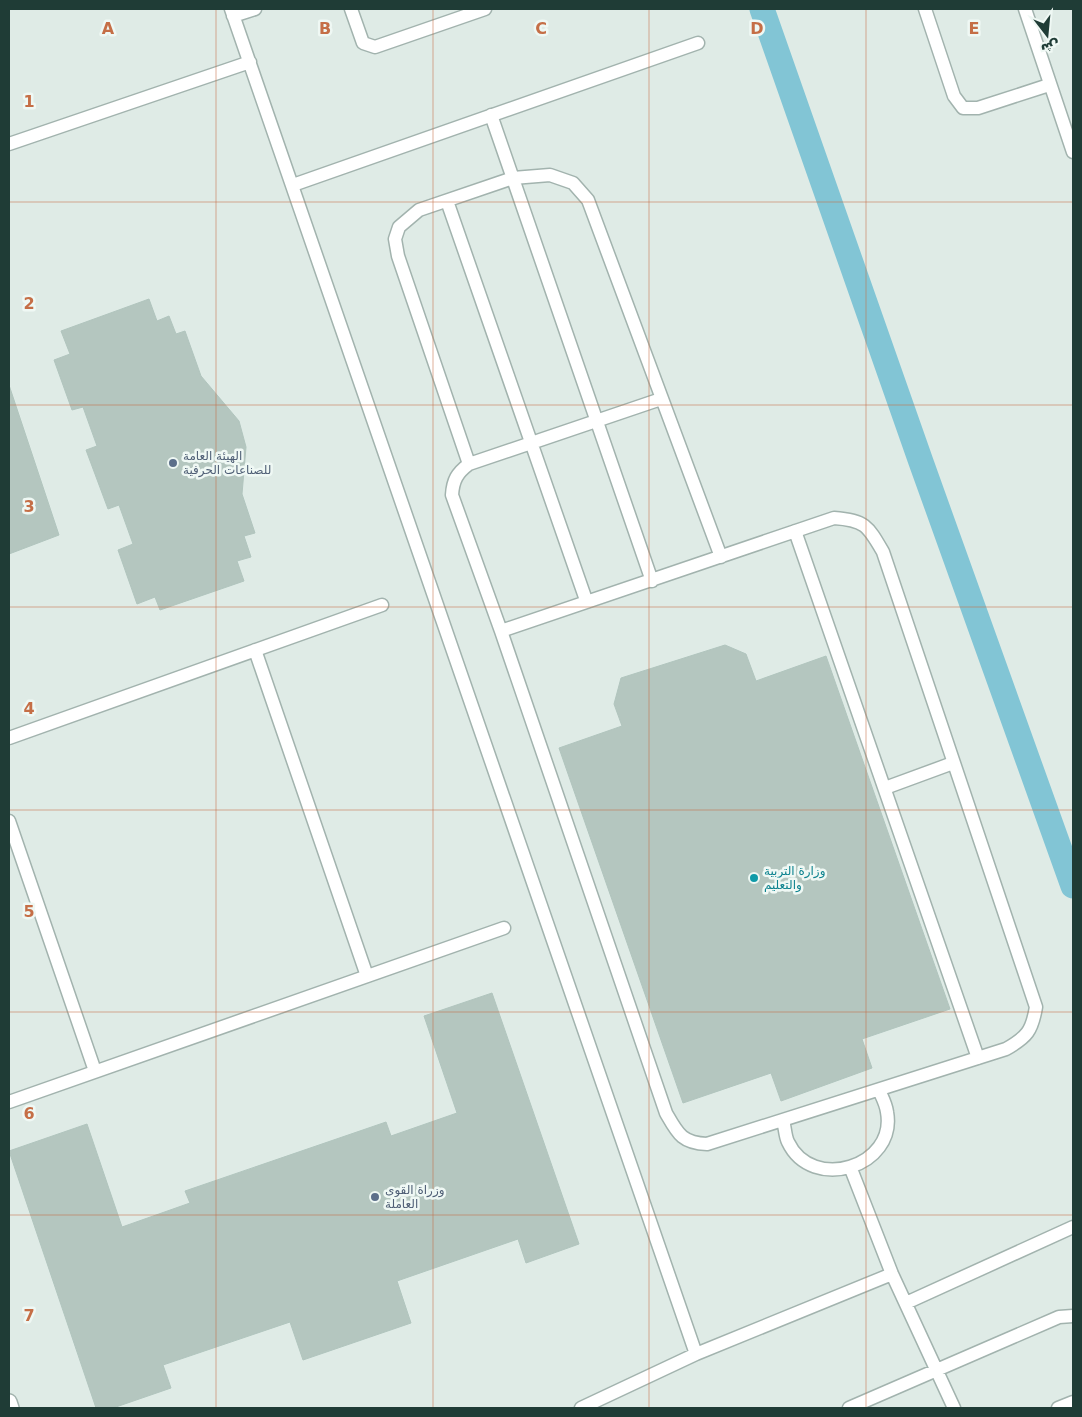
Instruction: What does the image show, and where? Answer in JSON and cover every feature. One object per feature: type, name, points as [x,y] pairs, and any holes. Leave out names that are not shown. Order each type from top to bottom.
[{"type":"street","points":[[9,1402],[11,1408]]},
{"type":"lane","points":[[255,9],[232,12],[696,1354]]},
{"type":"lane","points":[[351,9],[363,43],[375,47],[485,9]]},
{"type":"lane","points":[[925,9],[954,96],[963,108],[978,108],[1049,86]]},
{"type":"lane","points":[[1025,9],[1049,86],[1073,152]]},
{"type":"lane","points":[[292,185],[698,43]]},
{"type":"lane","points":[[9,144],[250,62]]},
{"type":"lane","points":[[491,116],[652,581]]},
{"type":"lane","points":[[469,464],[398,256],[395,239],[399,227],[419,210],[513,178],[550,175],[573,183],[588,200],[720,556]]},
{"type":"lane","points":[[447,201],[586,600]]},
{"type":"lane","points":[[501,631],[586,600],[652,581],[834,518],[856,520],[871,531],[883,552],[1036,1006],[1033,1024],[1023,1040],[1006,1049],[707,1144],[691,1143],[677,1133],[666,1113],[501,631],[452,495],[453,483],[458,472],[469,464],[596,422],[660,398]]},
{"type":"lane","points":[[796,531],[978,1058]]},
{"type":"lane","points":[[9,738],[382,605]]},
{"type":"lane","points":[[255,650],[367,976]]},
{"type":"lane","points":[[885,788],[954,763]]},
{"type":"lane","points":[[9,821],[95,1071]]},
{"type":"lane","points":[[9,1102],[504,928]]},
{"type":"lane","points":[[783,1120],[789,1143],[805,1161],[827,1170],[851,1168],[872,1156],[885,1136],[888,1112],[879,1090]]},
{"type":"lane","points":[[851,1168],[892,1274],[954,1408]]},
{"type":"lane","points":[[906,1303],[1073,1227]]},
{"type":"lane","points":[[581,1408],[696,1354],[892,1274]]},
{"type":"lane","points":[[849,1408],[865,1405],[936,1369],[1059,1317],[1073,1316]]},
{"type":"lane","points":[[1058,1408],[1073,1402]]},
{"type":"building","points":[[149,299],[157,321],[169,316],[176,334],[185,331],[201,376],[239,421],[246,447],[242,494],[255,533],[244,536],[251,557],[237,561],[244,581],[160,610],[155,597],[137,604],[118,550],[133,544],[119,505],[108,509],[86,450],[97,446],[83,407],[72,410],[54,360],[70,354],[61,331]]},
{"type":"building","points":[[9,385],[59,535],[9,554]]},
{"type":"building","name":"وزارة التربية والتعليم","points":[[725,645],[746,654],[756,681],[826,656],[950,1009],[862,1039],[872,1068],[781,1101],[771,1073],[683,1103],[559,748],[622,726],[614,704],[621,678]]},
{"type":"building","name":"وزراة القوى العاملة","points":[[492,993],[579,1244],[526,1263],[518,1239],[397,1281],[411,1323],[303,1360],[290,1322],[163,1365],[171,1388],[113,1408],[96,1408],[9,1151],[87,1124],[122,1227],[190,1203],[185,1191],[386,1122],[391,1136],[457,1113],[424,1016]]},
{"type":"waterway","points":[[762,9],[921,462],[1073,886]]},
{"type":"place","name":"الهيئة العامة للصناعات الحرفية","points":[[173,463]]},
{"type":"place","name":"وزارة التربية والتعليم","points":[[754,878]]},
{"type":"place","name":"وزراة القوى العاملة","points":[[375,1197]]}]
